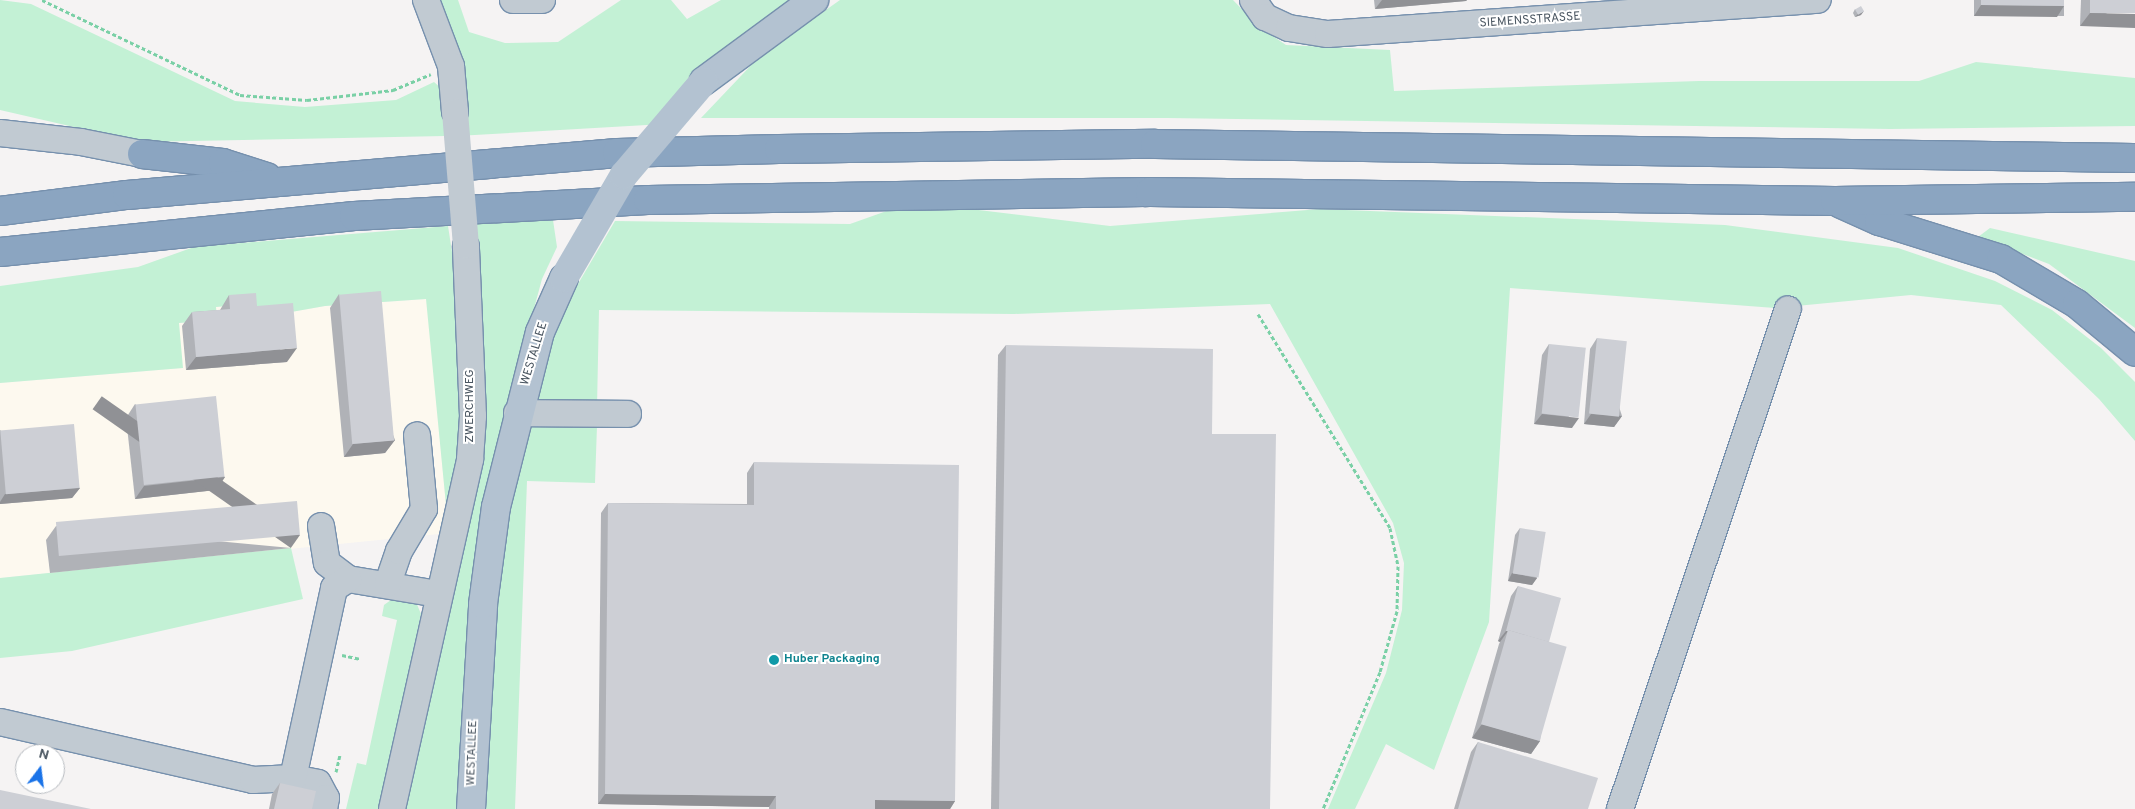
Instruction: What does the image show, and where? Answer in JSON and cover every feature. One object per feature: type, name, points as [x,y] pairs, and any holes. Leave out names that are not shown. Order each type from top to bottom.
[{"type":"highway","points":[[0,211],[279,180],[616,153],[1002,145],[2135,158]]},
{"type":"highway","points":[[142,154],[223,163],[279,180]]},
{"type":"highway","points":[[0,252],[354,216],[648,200],[1160,192],[1835,200],[2135,197]]},
{"type":"highway","points":[[1835,200],[1879,221],[2001,259],[2077,304],[2135,352]]},
{"type":"main road","name":"WESTALLEE","points":[[471,809],[483,604],[496,507],[518,413],[540,332],[564,278],[624,175],[704,81],[814,0]]},
{"type":"street","name":"ZWERCHWEG","points":[[392,809],[438,594],[470,459],[473,416],[466,246],[451,66],[426,0]]},
{"type":"street","points":[[513,0],[542,0]]},
{"type":"street","name":"SIEMENSSTRASSE","points":[[1253,0],[1265,17],[1289,28],[1328,34],[1818,0]]},
{"type":"street","points":[[0,133],[81,142],[142,154]]},
{"type":"street","points":[[1620,809],[1788,309]]},
{"type":"street","points":[[518,413],[628,414]]},
{"type":"street","points":[[388,584],[399,551],[424,509],[418,436]]},
{"type":"street","points":[[321,526],[327,564],[348,579],[388,584],[438,594]]},
{"type":"street","points":[[293,778],[334,588],[348,579]]},
{"type":"street","points":[[0,722],[253,780],[293,778],[318,783],[326,798],[324,809]]},
{"type":"path","points":[[42,0],[240,95],[307,100],[394,90],[451,66]]},
{"type":"path","points":[[1258,314],[1390,528],[1398,566],[1397,611],[1380,672],[1323,809]]},
{"type":"shaded area","points":[[427,299],[446,505],[439,534],[0,578],[0,383],[182,368],[179,323],[217,320],[216,307],[250,304],[280,314],[325,306]]},
{"type":"green space","points":[[0,0],[31,4],[235,101],[305,107],[396,100],[434,82],[442,89],[445,136],[139,142],[0,110]]},
{"type":"green space","points":[[426,0],[458,0],[469,32],[505,43],[558,42],[621,0],[671,0],[687,19],[721,0],[814,0],[664,124],[457,136]]},
{"type":"green space","points":[[840,0],[1233,0],[1259,27],[1286,45],[1390,50],[1394,91],[1699,81],[1919,81],[1976,62],[2135,78],[2135,126],[1890,129],[1167,118],[701,118],[758,58]]},
{"type":"green space","points":[[912,202],[1110,226],[1320,209],[1725,225],[1898,248],[1995,281],[2052,310],[2101,348],[2135,382],[2135,441],[2099,399],[2001,305],[1911,295],[1775,308],[1510,288],[1489,622],[1434,770],[1386,744],[1355,809],[1328,809],[1386,673],[1402,610],[1404,563],[1393,523],[1270,304],[1014,314],[599,310],[597,407],[539,405],[534,388],[555,323],[615,221],[850,224]]},
{"type":"green space","points":[[553,220],[557,247],[542,279],[513,386],[472,608],[456,809],[400,809],[477,456],[471,224]]},
{"type":"green space","points":[[448,226],[458,291],[463,457],[446,505],[426,299],[325,306],[280,314],[250,304],[216,307],[217,320],[179,323],[183,368],[0,383],[0,286],[138,267],[194,247]]},
{"type":"green space","points":[[1990,228],[2135,261],[2135,328],[2049,264],[1978,237]]},
{"type":"green space","points":[[538,423],[597,426],[595,483],[527,481],[515,809],[486,809],[492,607],[521,435]]},
{"type":"green space","points":[[291,548],[303,599],[72,651],[0,658],[0,578]]},
{"type":"green space","points":[[395,597],[416,602],[421,614],[379,809],[346,809],[357,763],[366,765],[397,620],[382,616],[384,605]]},
{"type":"building","points":[[1981,0],[2064,0],[2064,6],[1981,5]]},
{"type":"building","points":[[2090,0],[2135,0],[2135,13],[2090,13]]},
{"type":"building","points":[[1861,6],[1864,11],[1858,15],[1855,10]]},
{"type":"building","points":[[381,291],[394,440],[352,444],[339,295]]},
{"type":"building","points":[[256,293],[257,306],[293,303],[297,348],[196,357],[192,312],[230,309],[229,295]]},
{"type":"building","points":[[1597,338],[1627,341],[1619,417],[1589,414]]},
{"type":"building","points":[[1549,344],[1586,348],[1578,417],[1542,414]]},
{"type":"building","points":[[1006,345],[1213,349],[1212,434],[1276,434],[1270,809],[999,809]]},
{"type":"building","points":[[216,396],[224,477],[144,485],[135,404]]},
{"type":"building","points":[[74,424],[80,488],[6,494],[0,430]]},
{"type":"building","name":"Huber Packaging","points":[[754,462],[959,465],[955,801],[875,800],[875,809],[776,809],[776,796],[605,794],[608,503],[754,505]]},
{"type":"building","points":[[297,501],[300,535],[59,556],[56,522]]},
{"type":"building","points":[[1520,528],[1546,532],[1538,578],[1513,573]]},
{"type":"building","points":[[1518,586],[1561,598],[1549,642],[1506,631]]},
{"type":"building","points":[[1508,630],[1567,647],[1540,741],[1481,724]]},
{"type":"building","points":[[1478,742],[1598,778],[1588,809],[1458,809]]},
{"type":"building","points":[[280,783],[316,791],[312,809],[274,809]]},
{"type":"building","points":[[0,790],[91,809],[0,809]]},
{"type":"place","name":"Huber Packaging","points":[[774,660]]}]
